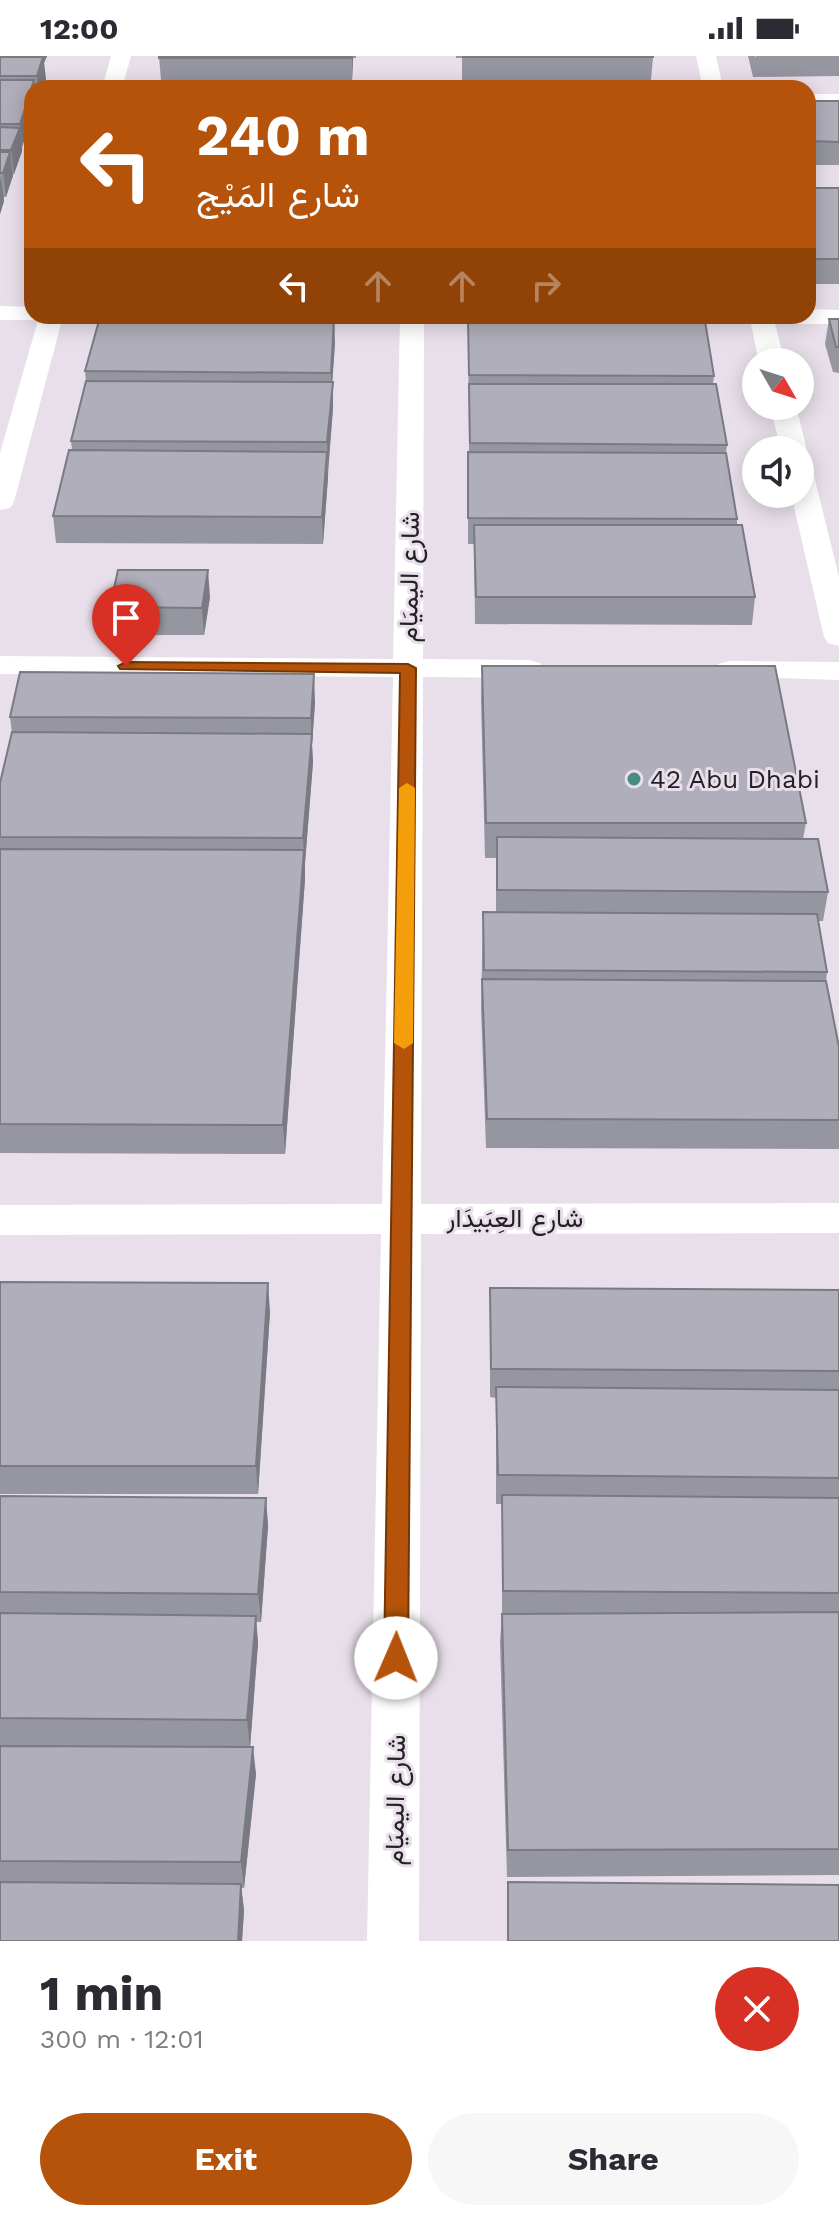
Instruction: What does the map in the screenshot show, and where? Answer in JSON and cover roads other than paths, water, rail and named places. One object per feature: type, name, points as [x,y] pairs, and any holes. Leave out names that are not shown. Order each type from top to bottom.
[{"type":"street","points":[[114,80],[121,56]]},
{"type":"street","points":[[706,56],[711,80]]},
{"type":"street","points":[[816,100],[839,100]]},
{"type":"street","points":[[0,313],[24,314]]},
{"type":"street","points":[[816,317],[839,317]]},
{"type":"street","points":[[0,502],[49,324]]},
{"type":"street","name":"شارع اليميَام","points":[[393,1941],[412,324]]},
{"type":"street","points":[[763,324],[769,348]]},
{"type":"street","points":[[808,508],[839,637]]},
{"type":"street","points":[[0,665],[552,669]]},
{"type":"street","points":[[695,670],[839,671]]},
{"type":"street","name":"شارع العِبَيدَار","points":[[0,1220],[839,1218]]},
{"type":"place","name":"42 Abu Dhabi","points":[[634,779]]}]
